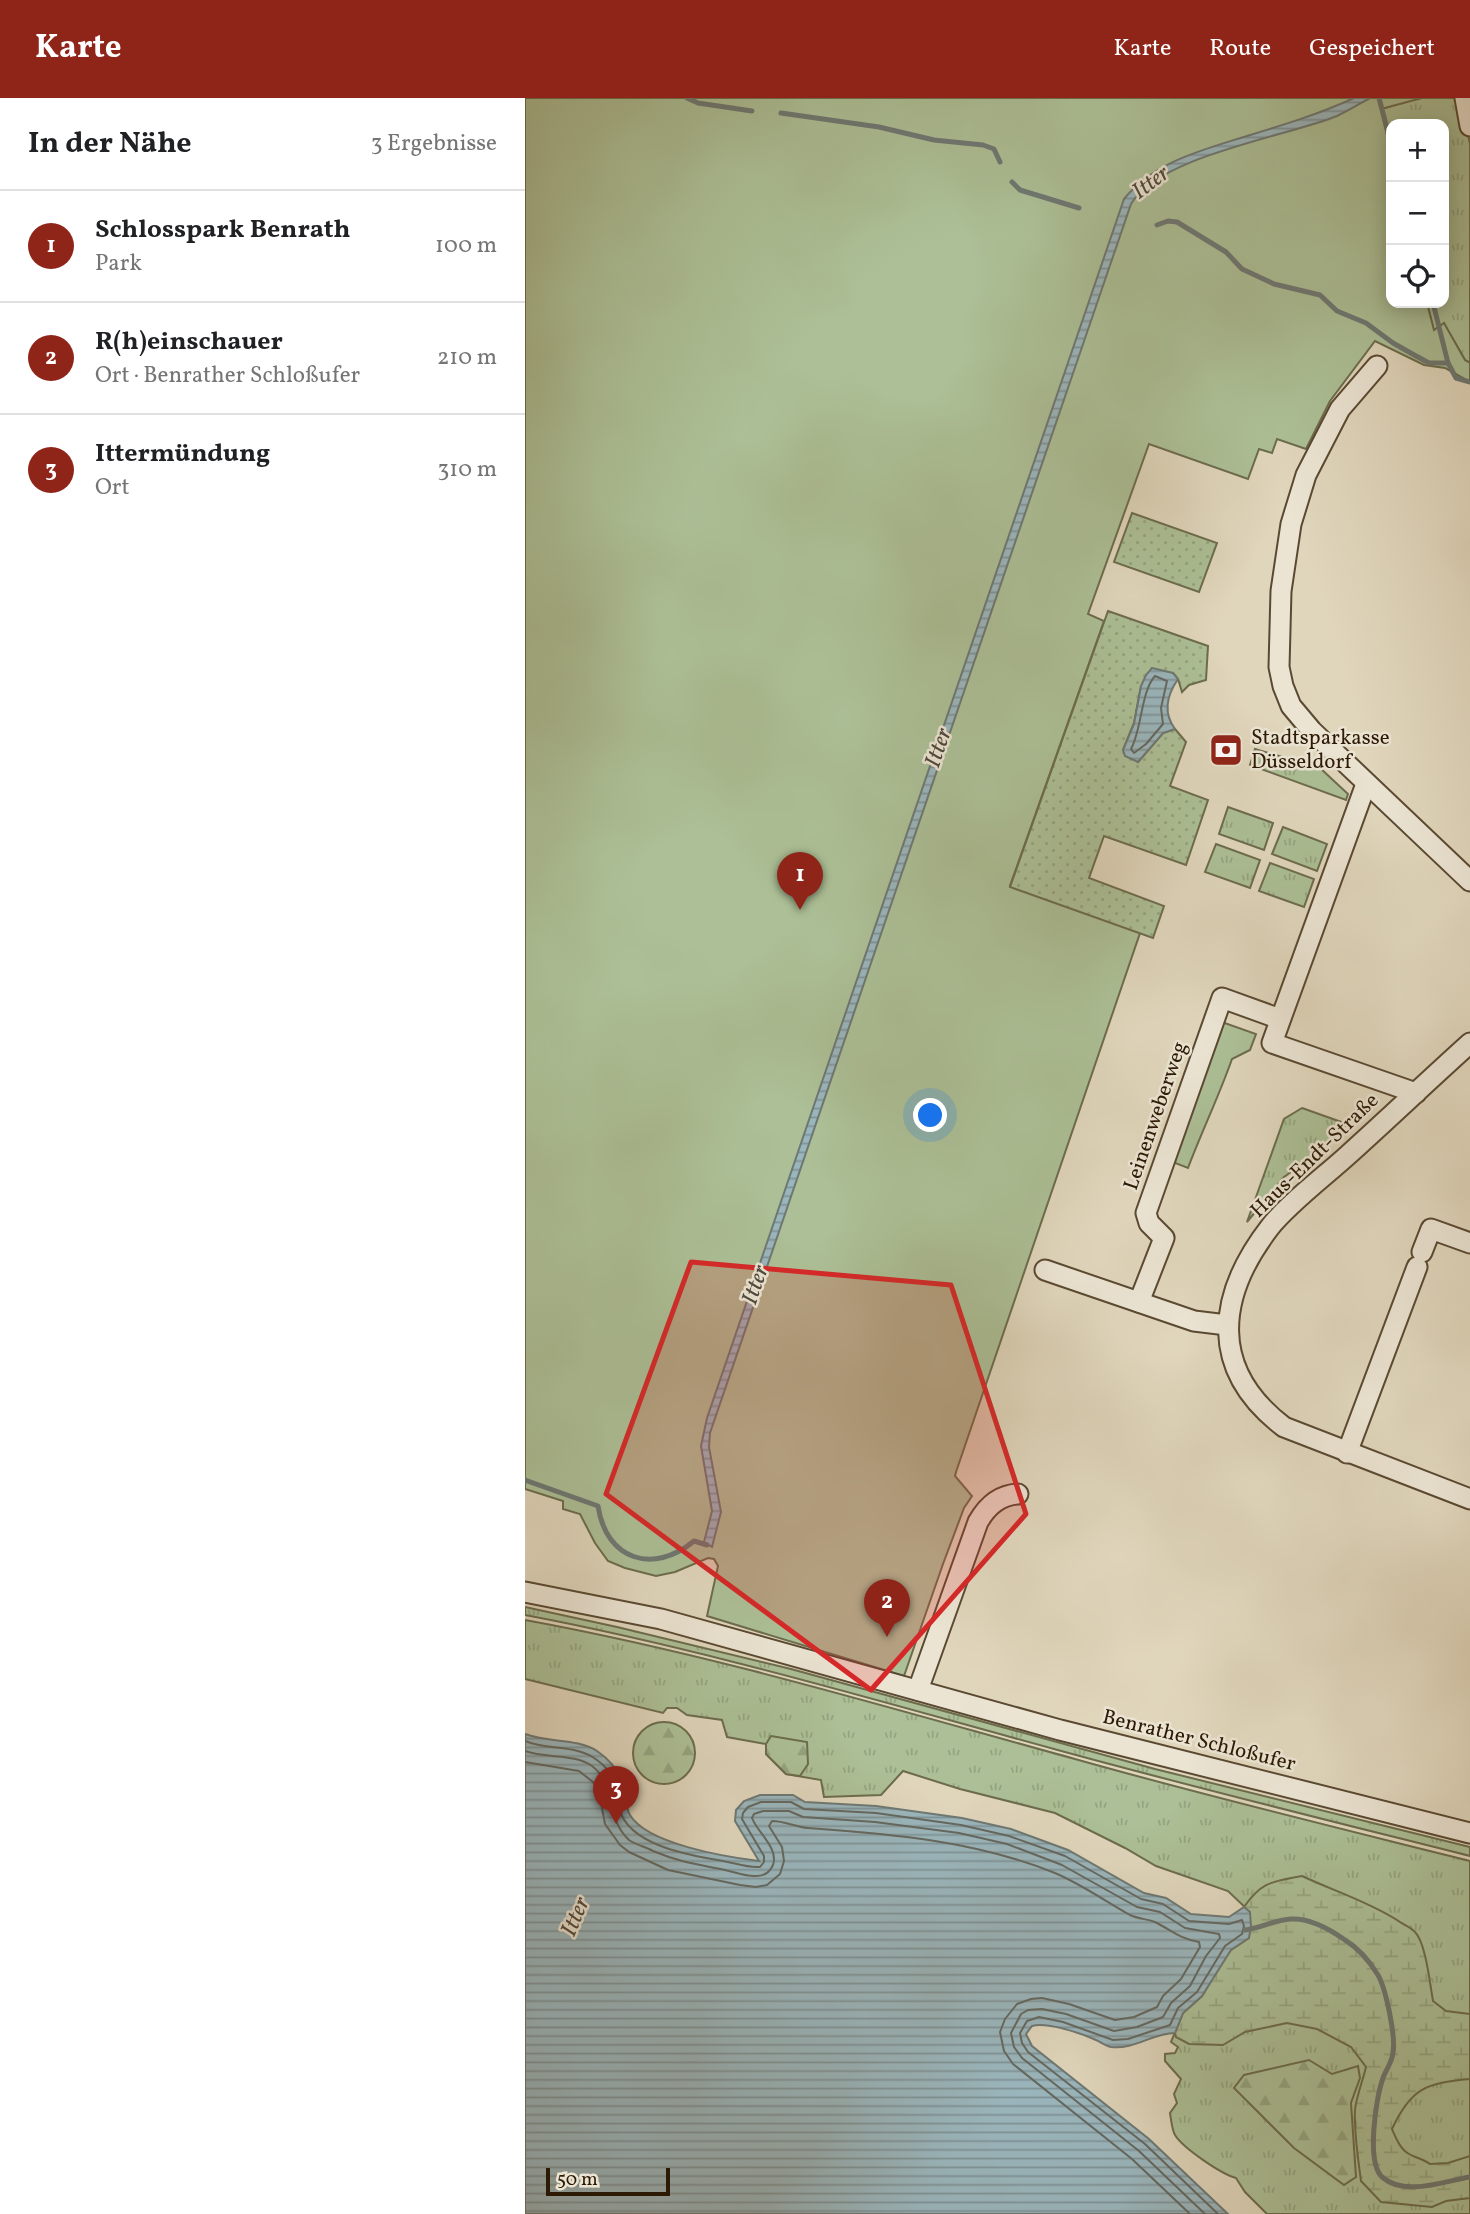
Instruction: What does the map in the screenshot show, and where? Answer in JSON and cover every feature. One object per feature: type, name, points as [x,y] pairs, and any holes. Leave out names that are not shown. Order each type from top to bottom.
[{"type":"street","points":[[1465,98],[1470,125]]},
{"type":"street","points":[[1377,366],[1340,409],[1306,475],[1291,524],[1280,604],[1279,667],[1291,706],[1312,731],[1470,881]]},
{"type":"street","points":[[1366,783],[1272,1043],[1416,1093]]},
{"type":"street","name":"Leinenweberweg","points":[[1139,1303],[1164,1238],[1149,1223],[1146,1213],[1221,998],[1280,1019]]},
{"type":"street","name":"Haus-Endt-Straße","points":[[1470,1043],[1272,1225],[1239,1278],[1227,1325],[1230,1349],[1240,1377],[1265,1411],[1284,1427],[1470,1499]]},
{"type":"street","points":[[1347,1453],[1431,1229],[1470,1243]]},
{"type":"street","points":[[1045,1270],[1194,1321],[1227,1325]]},
{"type":"street","points":[[918,1690],[978,1522],[996,1501],[1018,1494]]},
{"type":"street","name":"Benrather Schloßufer","points":[[525,1592],[661,1619],[1060,1730],[1470,1833]]},
{"type":"highlighted area","points":[[691,1262],[951,1285],[1026,1514],[871,1690],[606,1494]]},
{"type":"green space","points":[[525,98],[1422,98],[1381,109],[1386,131],[1386,308],[1428,308],[1434,330],[1444,323],[1465,360],[1470,363],[1470,382],[1445,368],[1424,365],[1375,341],[1330,401],[1306,449],[1277,439],[1272,453],[1259,449],[1248,479],[1149,444],[1088,614],[1104,621],[1010,886],[1140,933],[956,1472],[955,1476],[972,1496],[964,1508],[904,1676],[707,1616],[718,1566],[714,1559],[708,1558],[675,1572],[656,1576],[625,1568],[608,1561],[580,1514],[563,1509],[563,1501],[525,1489]]},
{"type":"green space","points":[[1418,98],[1461,98],[1470,144],[1470,363],[1465,360],[1444,324],[1434,331],[1428,308],[1449,308],[1449,119],[1386,119],[1386,131],[1381,109]]},
{"type":"green space","points":[[1132,513],[1217,543],[1199,592],[1114,562]]},
{"type":"green space","points":[[1108,611],[1208,646],[1206,680],[1189,685],[1182,692],[1173,673],[1141,686],[1134,723],[1123,750],[1138,762],[1163,733],[1175,729],[1186,742],[1170,786],[1208,800],[1186,865],[1104,836],[1089,878],[1164,906],[1153,938],[1010,887]]},
{"type":"green space","points":[[1255,749],[1320,768],[1348,794],[1346,800],[1250,765]]},
{"type":"green space","points":[[1228,807],[1273,823],[1264,850],[1219,834]]},
{"type":"green space","points":[[1283,827],[1327,844],[1317,871],[1272,854]]},
{"type":"green space","points":[[1216,844],[1260,860],[1250,888],[1205,872]]},
{"type":"green space","points":[[1270,863],[1314,879],[1304,907],[1259,891]]},
{"type":"green space","points":[[1219,1021],[1256,1034],[1250,1050],[1232,1059],[1188,1168],[1170,1161]]},
{"type":"green space","points":[[1302,1108],[1347,1124],[1319,1152],[1284,1177],[1247,1222],[1284,1119]]},
{"type":"green space","points":[[525,1607],[791,1669],[1155,1769],[1470,1847],[1470,1856],[1158,1777],[725,1660],[525,1615]]},
{"type":"green space","points":[[525,1620],[733,1666],[1173,1786],[1470,1861],[1470,2214],[1267,2214],[1245,2192],[1236,2178],[1203,2160],[1175,2135],[1170,2113],[1177,2103],[1174,2094],[1181,2079],[1165,2061],[1165,2054],[1175,2053],[1178,2047],[1171,2042],[1183,2013],[1250,1912],[1228,1891],[1156,1866],[1055,1813],[960,1789],[903,1771],[881,1795],[824,1797],[821,1780],[786,1774],[766,1754],[766,1744],[727,1737],[722,1720],[687,1715],[677,1708],[667,1708],[663,1713],[525,1679]]},
{"type":"green space","points":[[664,1722],[686,1731],[695,1753],[686,1775],[664,1784],[642,1775],[633,1753],[642,1731]]},
{"type":"green space","points":[[771,1736],[807,1742],[808,1764],[800,1776],[786,1774],[766,1754],[766,1744]]},
{"type":"green space","points":[[1302,1876],[1374,1907],[1413,1930],[1419,1937],[1425,1954],[1433,2001],[1446,2011],[1470,2014],[1470,2079],[1442,2083],[1422,2090],[1406,2104],[1392,2129],[1406,2152],[1430,2164],[1448,2163],[1470,2156],[1470,2198],[1446,2201],[1432,2207],[1381,2202],[1361,2181],[1355,2110],[1366,2067],[1351,2047],[1317,2029],[1287,2023],[1245,2032],[1223,2045],[1189,2044],[1176,2037],[1183,2013],[1202,1996],[1231,1950],[1249,1938],[1250,1913],[1244,1907],[1250,1898],[1269,1884]]},
{"type":"green space","points":[[1309,2060],[1332,2074],[1358,2066],[1360,2078],[1351,2103],[1356,2177],[1344,2185],[1294,2148],[1234,2088],[1244,2075]]},
{"type":"water","name":"Itter","points":[[1354,98],[1370,98],[1337,116],[1195,161],[1146,187],[1131,204],[710,1433],[709,1447],[721,1512],[712,1547],[704,1542],[712,1511],[701,1446],[707,1418],[1124,199],[1136,186],[1164,166]]},
{"type":"water","points":[[1152,668],[1173,673],[1178,679],[1168,704],[1169,717],[1175,729],[1163,733],[1138,762],[1125,756],[1123,750],[1134,724],[1141,686]]},
{"type":"water","name":"Itter","points":[[525,1734],[581,1744],[597,1751],[620,1775],[625,1787],[627,1808],[639,1825],[670,1841],[708,1852],[759,1861],[735,1821],[736,1810],[744,1801],[760,1795],[793,1795],[805,1802],[876,1806],[962,1818],[1011,1829],[1068,1850],[1144,1893],[1166,1898],[1191,1914],[1229,1917],[1244,1907],[1250,1912],[1249,1938],[1231,1950],[1202,1996],[1183,2013],[1175,2033],[1119,2047],[1109,2046],[1082,2034],[1046,2026],[1032,2026],[1026,2034],[1032,2046],[1149,2139],[1228,2214],[525,2214]]},
{"type":"waterway","points":[[687,98],[698,103],[752,111]]},
{"type":"waterway","points":[[1379,98],[1386,125]]},
{"type":"waterway","points":[[781,113],[879,127],[934,140],[983,145],[994,149],[1000,162]]},
{"type":"waterway","points":[[1012,182],[1020,190],[1079,208]]},
{"type":"waterway","points":[[1157,225],[1168,221],[1177,222],[1226,252],[1242,269],[1274,284],[1320,295],[1337,311],[1366,323],[1393,343],[1429,363],[1448,363]]},
{"type":"waterway","points":[[1434,308],[1448,363],[1456,378],[1470,382]]},
{"type":"waterway","points":[[525,1480],[598,1506],[611,1539],[621,1550],[634,1556],[648,1559],[663,1557],[694,1541],[707,1545]]},
{"type":"waterway","points":[[1245,1930],[1285,1920],[1305,1920],[1333,1932],[1363,1956],[1381,1982],[1390,2013],[1394,2046],[1380,2087],[1375,2114],[1373,2144],[1377,2169],[1382,2177],[1391,2183],[1413,2187],[1470,2177]]},
{"type":"place","name":"Stadtsparkasse Düsseldorf","points":[[1226,750]]},
{"type":"place","name":"Schlosspark Benrath","points":[[800,910]]},
{"type":"place","name":"R(h)einschauer","points":[[887,1637]]},
{"type":"place","name":"Ittermündung","points":[[616,1824]]}]
